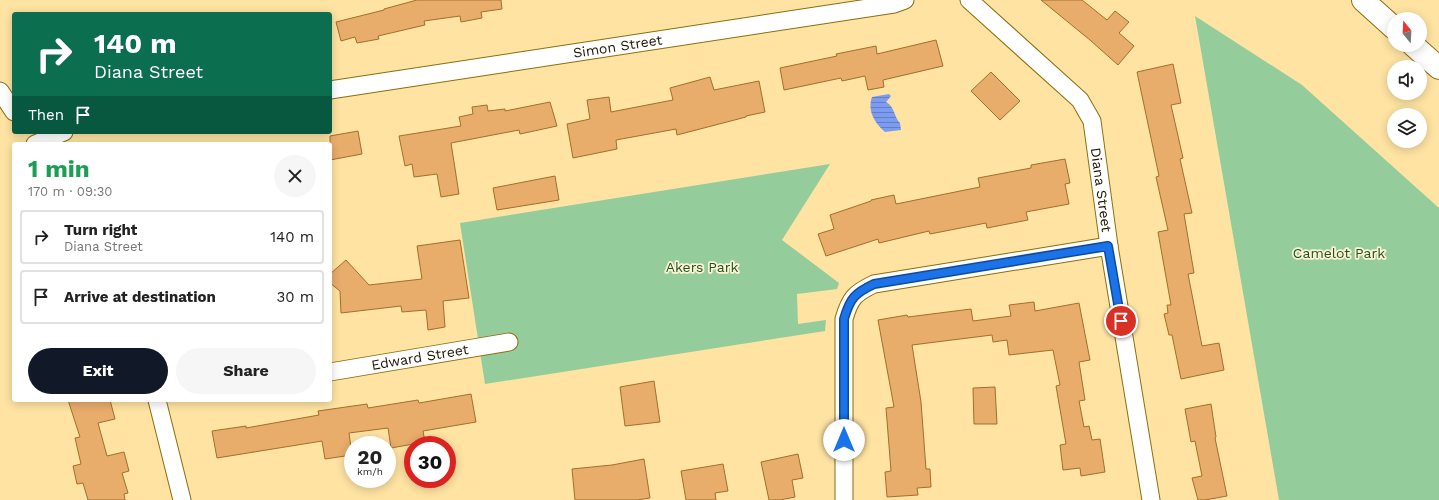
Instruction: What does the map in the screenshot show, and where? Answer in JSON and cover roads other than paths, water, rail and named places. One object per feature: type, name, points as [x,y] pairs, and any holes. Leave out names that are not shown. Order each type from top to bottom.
[{"type":"highway","points":[[1363,0],[1387,22]]},
{"type":"highway","points":[[1421,52],[1439,68]]},
{"type":"street","name":"Simon Street","points":[[332,90],[894,4],[905,0]]},
{"type":"street","name":"Diana Street","points":[[969,0],[1080,100],[1092,121],[1108,246],[1152,500]]},
{"type":"street","points":[[0,91],[12,109]]},
{"type":"street","points":[[40,142],[59,134]]},
{"type":"street","points":[[844,500],[844,319],[848,305],[858,292],[874,284],[1108,246]]},
{"type":"street","name":"Edward Street","points":[[332,372],[509,342]]},
{"type":"street","points":[[159,402],[182,500]]},
{"type":"water","points":[[889,94],[891,96],[886,102],[893,109],[900,123],[901,130],[885,132],[875,121],[871,112],[871,102],[872,97]]},
{"type":"park label","name":"Camelot Park","points":[[1339,253]]},
{"type":"park label","name":"Akers Park","points":[[702,267]]}]
